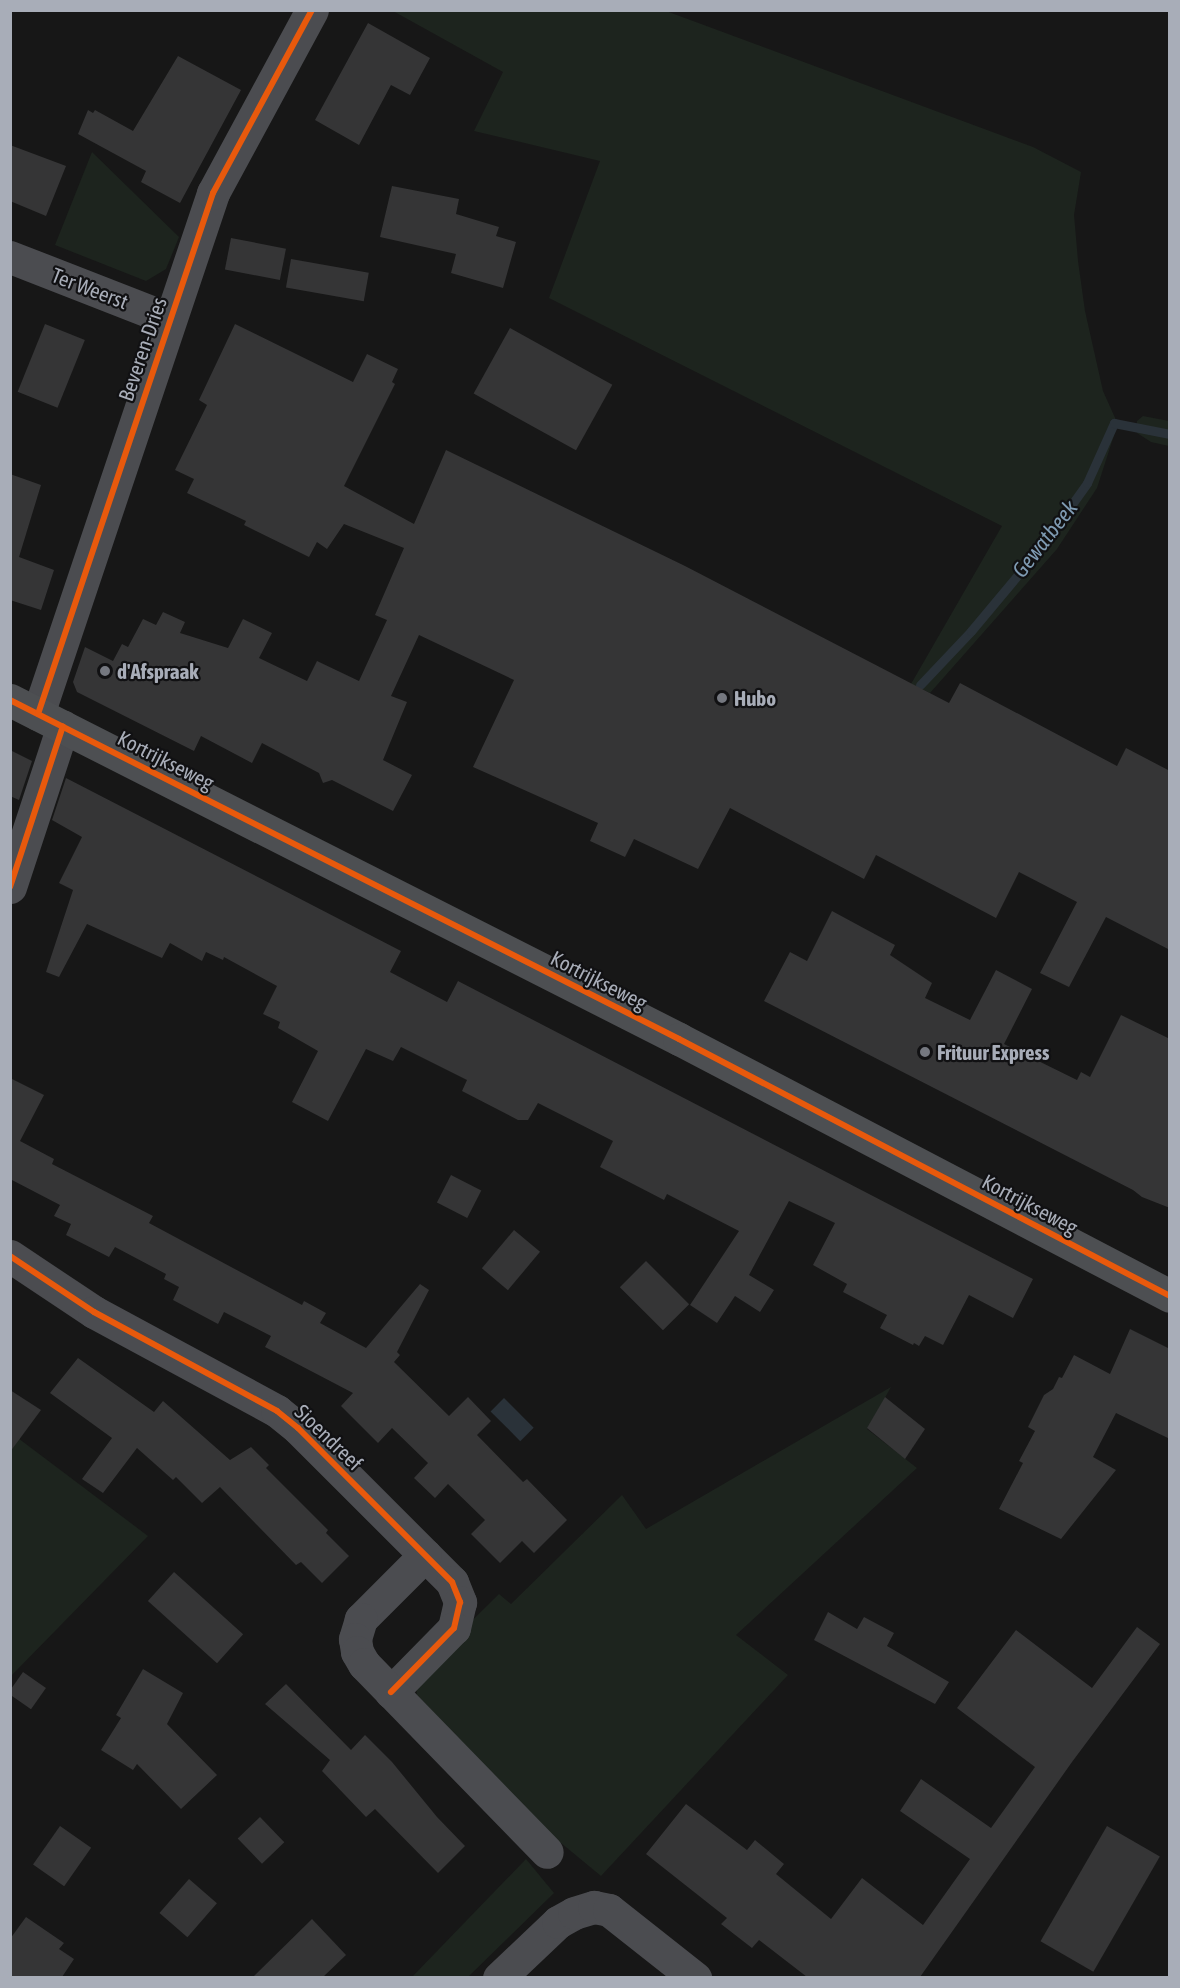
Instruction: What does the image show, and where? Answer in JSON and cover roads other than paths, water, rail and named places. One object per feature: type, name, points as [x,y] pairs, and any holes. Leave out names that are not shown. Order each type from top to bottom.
[{"type":"main road","name":"Kortrijkseweg","points":[[37,713],[679,1039],[1170,1296]]},
{"type":"street","name":"Beveren-Dries","points":[[10,887],[37,713],[169,319],[213,193],[312,10]]},
{"type":"street","name":"Ter Weerst","points":[[10,257],[169,319]]},
{"type":"street","name":"Sioendreef","points":[[10,1256],[94,1312],[277,1411],[298,1428],[455,1588],[460,1602],[459,1615],[450,1633],[391,1692]]},
{"type":"street","points":[[425,1555],[366,1613],[356,1632],[356,1645],[360,1658],[547,1852]]},
{"type":"street","points":[[499,1977],[558,1922],[584,1909],[609,1910],[694,1977]]},
{"type":"waterway","name":"Gewatbeek","points":[[920,685],[971,631],[1043,545],[1087,483],[1114,423],[1170,434]]},
{"type":"place","name":"d'Afspraak","points":[[105,671]]},
{"type":"place","name":"Hubo","points":[[722,698]]},
{"type":"place","name":"Frituur Express","points":[[925,1052]]}]
